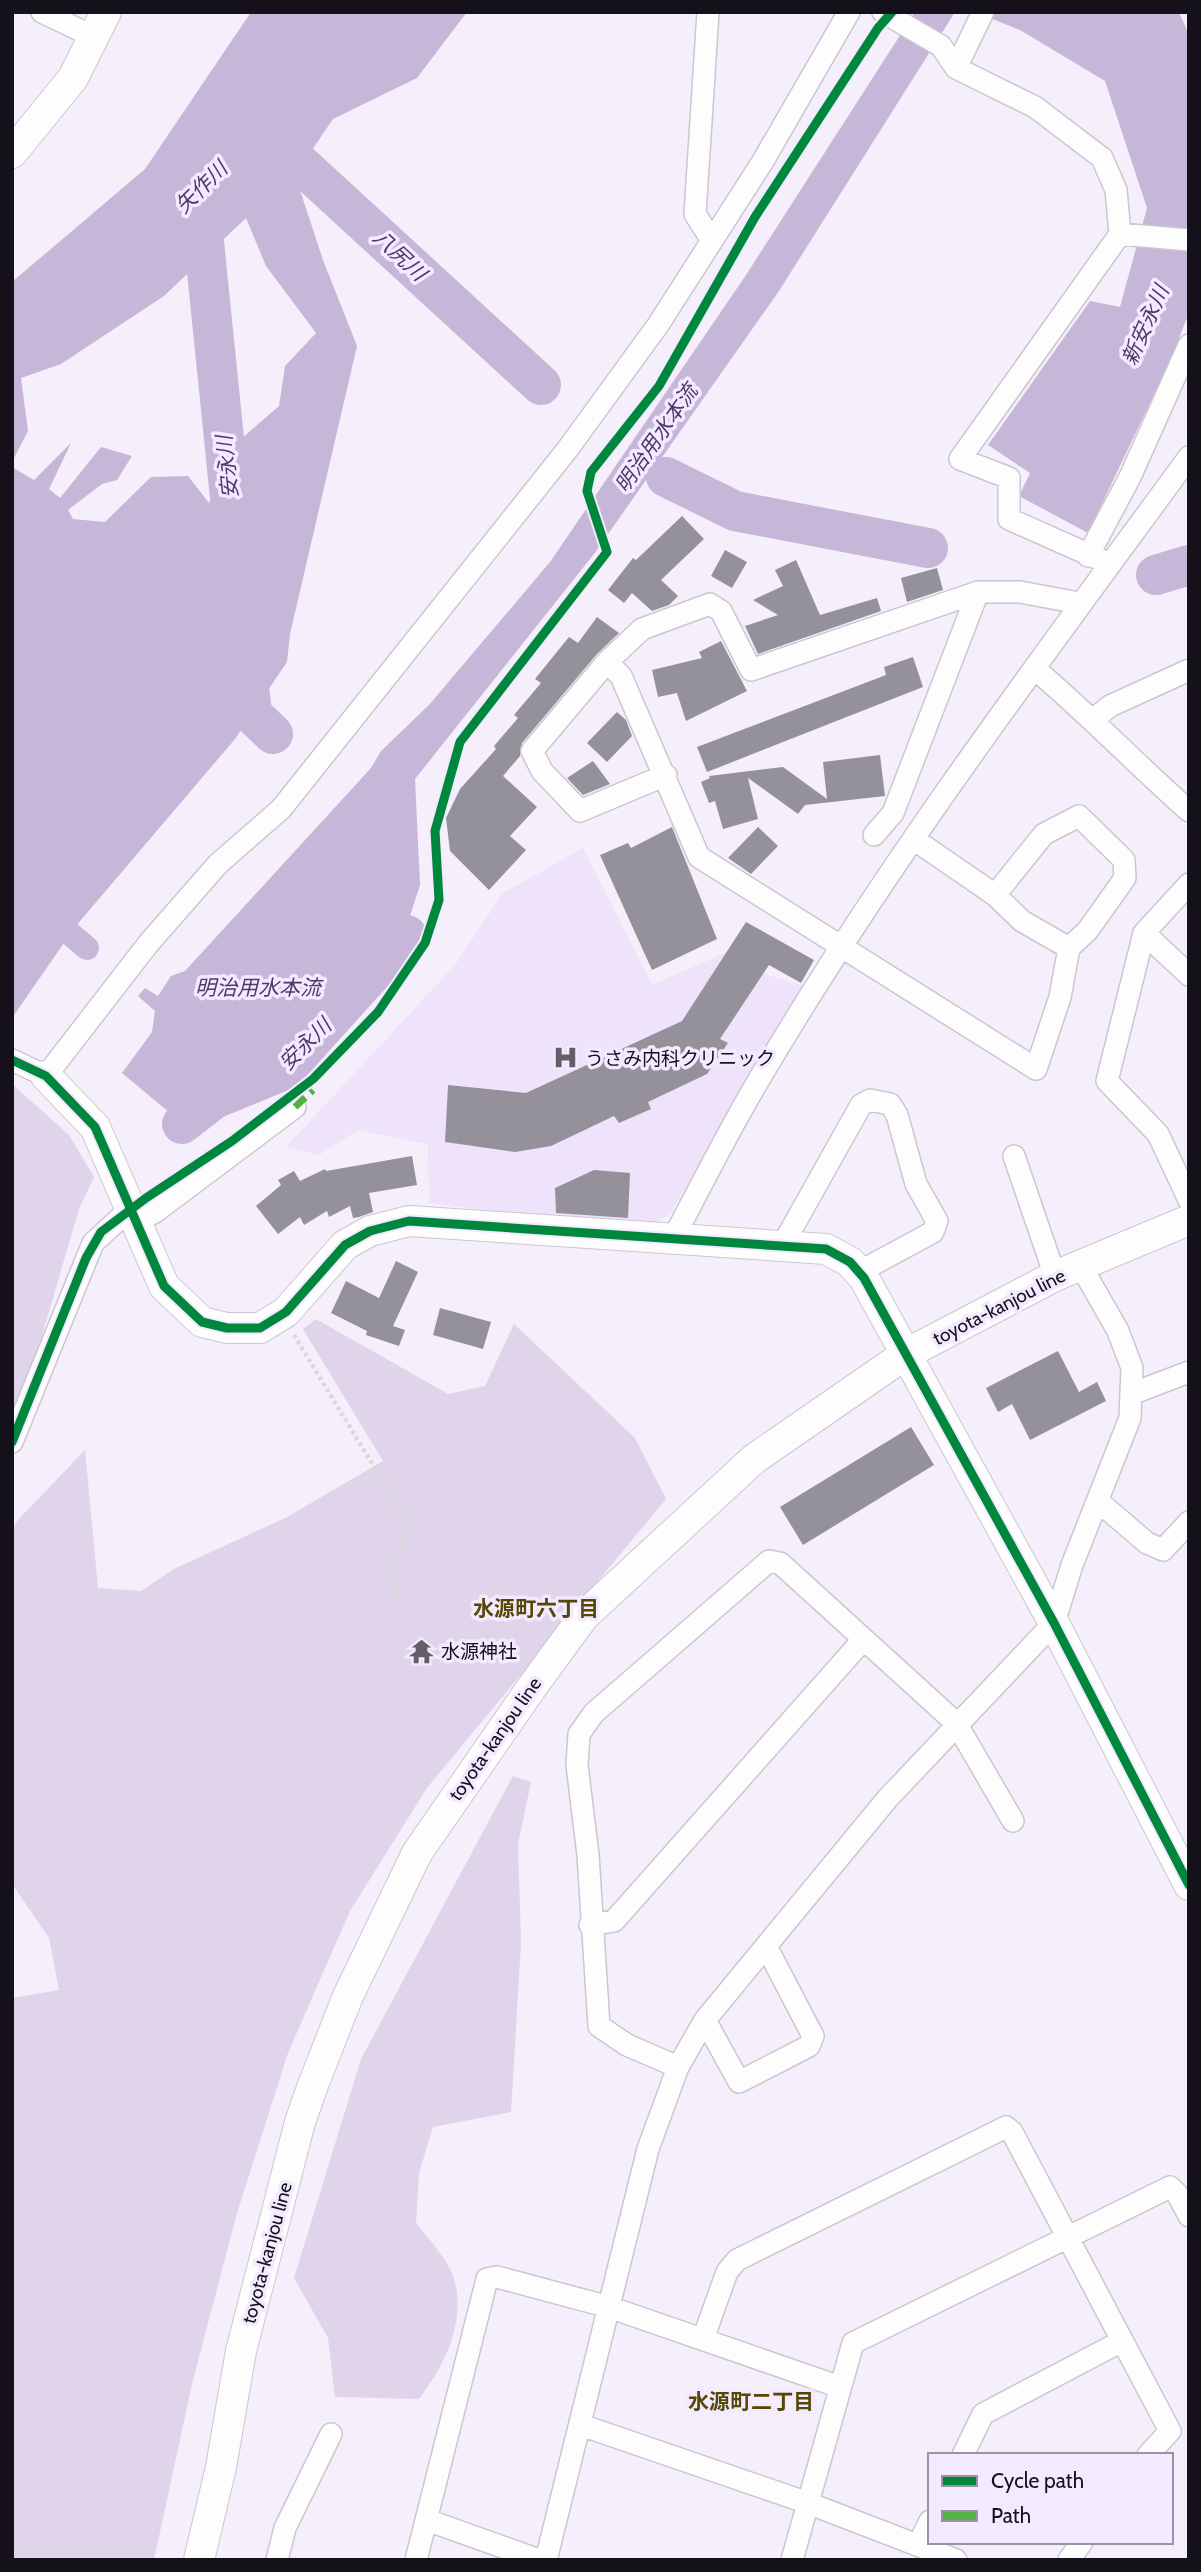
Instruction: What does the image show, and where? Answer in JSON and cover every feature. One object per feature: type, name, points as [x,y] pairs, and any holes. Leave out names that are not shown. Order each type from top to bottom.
[{"type":"main road","points":[[12,153],[27,139],[73,78],[100,24]]},
{"type":"main road","points":[[46,1076],[95,1127],[164,1286],[202,1322],[227,1328],[260,1328],[286,1312],[345,1245],[370,1231],[409,1221],[826,1249],[849,1262],[859,1272],[906,1354],[1054,1623],[1189,1885]]},
{"type":"main road","name":"toyota-kanjou line","points":[[199,2560],[221,2467],[241,2351],[300,2122],[348,1996],[417,1853],[480,1758],[584,1616],[754,1459],[906,1354],[1068,1271],[1189,1220]]},
{"type":"street","points":[[42,12],[100,24]]},
{"type":"street","points":[[708,12],[695,215],[711,239]]},
{"type":"street","points":[[12,1060],[46,1076],[148,944],[218,864],[281,809],[467,578],[659,325],[711,239],[763,161],[849,12]]},
{"type":"street","points":[[956,68],[983,12]]},
{"type":"street","points":[[887,13],[941,46],[956,68],[1035,107],[1102,158],[1116,190],[1120,234],[960,459],[1009,478],[1009,519],[1110,564]]},
{"type":"street","points":[[1120,234],[1189,240]]},
{"type":"street","points":[[1088,556],[1130,477],[1189,345]]},
{"type":"street","points":[[674,1237],[754,1088],[844,945],[1079,603],[1189,457]]},
{"type":"street","points":[[666,775],[580,811],[542,771],[532,751],[607,662],[642,629],[710,604],[721,611],[751,670],[978,592],[1020,592],[1079,603]]},
{"type":"street","points":[[874,835],[893,813],[978,592]]},
{"type":"street","points":[[607,662],[621,676],[666,775],[699,857],[844,945],[1036,1069],[1060,997],[1069,948],[1088,930],[1125,878],[1124,860],[1079,816],[1044,834],[995,895]]},
{"type":"street","points":[[1035,669],[1094,719],[1138,766],[1189,811]]},
{"type":"street","points":[[1094,719],[1110,706],[1189,670]]},
{"type":"street","points":[[915,840],[995,895],[1022,921],[1069,948]]},
{"type":"street","points":[[1189,884],[1144,933],[1107,1081],[1158,1134],[1189,1199]]},
{"type":"street","points":[[1144,933],[1189,975]]},
{"type":"street","points":[[782,1245],[861,1105],[870,1100],[890,1104],[897,1115],[921,1196],[937,1221],[933,1232],[859,1272]]},
{"type":"street","points":[[12,1442],[93,1243],[132,1216],[155,1212],[295,1107]]},
{"type":"street","points":[[546,2560],[648,2149],[678,2067],[705,2020],[888,1798],[938,1748],[956,1723],[1054,1623],[1072,1565],[1130,1418],[1132,1368],[1118,1331],[1068,1271],[1014,1156]]},
{"type":"street","points":[[1131,1394],[1189,1372]]},
{"type":"street","points":[[1099,1502],[1146,1543],[1163,1550],[1189,1522]]},
{"type":"street","points":[[678,2067],[627,2045],[599,2026],[590,1925],[588,1856],[577,1765],[579,1734],[594,1713],[769,1561],[780,1563],[862,1641],[956,1723],[1013,1821]]},
{"type":"street","points":[[590,1925],[614,1921],[862,1641]]},
{"type":"street","points":[[705,2020],[739,2082],[809,2046],[813,2036],[766,1946]]},
{"type":"street","points":[[703,2339],[727,2272],[737,2260],[1006,2127],[1013,2132],[1070,2237],[1170,2431],[1150,2453]]},
{"type":"street","points":[[792,2560],[853,2343],[1170,2187],[1178,2195],[1189,2216]]},
{"type":"street","points":[[416,2560],[487,2279],[497,2277],[609,2307],[840,2387]]},
{"type":"street","points":[[964,2453],[983,2414],[1122,2341]]},
{"type":"street","points":[[581,2425],[808,2502],[956,2560]]},
{"type":"street","points":[[277,2560],[285,2528],[331,2434]]},
{"type":"street","points":[[427,2520],[539,2560]]},
{"type":"street","points":[[918,2545],[928,2525]]},
{"type":"street","points":[[1069,2560],[1081,2544]]},
{"type":"path","points":[[290,1325],[399,1508],[407,1530],[398,1557],[395,1590],[399,1603]]},
{"type":"shaded area","name":"うさみ内科クリニック","points":[[583,848],[652,985],[727,952],[764,974],[805,986],[670,1214],[657,1222],[627,1226],[429,1203],[428,1144],[358,1130],[319,1155],[286,1147],[455,965],[503,893]]},
{"type":"shaded area","points":[[12,1084],[69,1135],[94,1177],[79,1209],[12,1438]]},
{"type":"shaded area","points":[[316,1319],[448,1394],[485,1386],[514,1324],[635,1438],[666,1499],[427,1788],[350,1911],[288,2053],[237,2213],[192,2384],[154,2560],[12,2560],[12,1998],[59,1990],[49,1938],[12,1884],[12,1532],[17,1521],[85,1450],[98,1588],[141,1591],[174,1569],[287,1517],[383,1461],[303,1329]]},
{"type":"shaded area","points":[[513,1776],[531,1782],[518,1844],[521,1943],[511,2112],[433,2127],[419,2173],[416,2223],[449,2266],[455,2282],[455,2329],[437,2373],[419,2399],[335,2397],[328,2338],[294,2278],[361,2059]]},
{"type":"water","name":"矢作川","points":[[251,12],[467,12],[417,78],[333,119],[295,175],[323,260],[357,346],[290,634],[287,662],[235,739],[75,927],[12,1018],[12,467],[34,480],[71,443],[49,489],[60,498],[101,447],[132,456],[117,480],[102,484],[68,510],[73,519],[105,522],[151,477],[188,476],[209,503],[234,445],[279,406],[285,366],[316,333],[266,266],[246,218],[164,296],[61,364],[21,378],[28,431],[12,462],[12,282],[145,169]]},
{"type":"water","name":"明治用水本流","points":[[915,12],[955,12],[779,291],[594,554],[415,779],[420,885],[410,916],[286,1054],[267,1071],[221,1084],[198,1096],[176,1118],[122,1073],[152,1032],[155,1011],[138,996],[145,988],[158,996],[171,976],[185,971],[371,768],[381,751],[429,705],[550,562],[746,275]]},
{"type":"water","name":"新安永川","points":[[993,12],[1179,12],[1189,35],[1189,313],[1169,363],[1088,533],[1019,496],[1030,473],[988,445],[1090,301],[1120,307],[1147,208],[1105,81],[1020,30],[990,18]]},
{"type":"building","points":[[682,516],[704,539],[661,580],[678,596],[669,605],[652,611],[632,593],[624,603],[608,590],[633,558],[636,560]]},
{"type":"building","points":[[725,550],[747,562],[732,588],[711,576]]},
{"type":"building","points":[[796,560],[820,615],[877,598],[881,611],[758,654],[745,626],[778,615],[753,600],[783,586],[775,570]]},
{"type":"building","points":[[937,568],[943,590],[907,602],[901,578]]},
{"type":"building","points":[[597,617],[619,633],[597,654],[522,743],[520,756],[503,776],[537,807],[510,836],[526,850],[489,890],[450,851],[446,818],[460,789],[496,749],[494,746],[518,718],[514,715],[541,683],[535,679],[569,637],[578,643]]},
{"type":"building","points":[[721,641],[747,691],[686,721],[677,693],[658,697],[652,670],[702,658],[699,652]]},
{"type":"building","points":[[913,657],[923,687],[707,772],[697,747],[886,675],[884,667]]},
{"type":"building","points":[[617,712],[626,720],[632,736],[607,762],[587,743]]},
{"type":"building","points":[[880,755],[885,796],[805,805],[798,814],[748,778],[758,819],[723,829],[715,801],[709,803],[701,782],[710,778],[709,776],[783,767],[827,799],[823,762]]},
{"type":"building","points":[[593,761],[610,784],[583,795],[567,778]]},
{"type":"building","points":[[672,827],[717,939],[652,970],[600,855],[628,843],[631,848]]},
{"type":"building","points":[[758,827],[778,846],[751,874],[728,858]]},
{"type":"building","points":[[746,922],[814,960],[801,983],[769,965],[720,1039],[728,1043],[707,1074],[648,1102],[651,1109],[619,1123],[614,1116],[551,1146],[515,1152],[445,1142],[448,1085],[526,1093],[682,1021]]},
{"type":"building","points":[[412,1156],[417,1185],[369,1193],[373,1212],[359,1217],[353,1218],[350,1206],[329,1217],[327,1211],[304,1225],[300,1217],[278,1234],[256,1206],[281,1185],[278,1180],[294,1171],[300,1181],[325,1169],[326,1171]]},
{"type":"building","points":[[594,1170],[630,1173],[628,1218],[556,1213],[555,1188]]},
{"type":"building","points":[[396,1261],[418,1272],[393,1326],[405,1330],[399,1346],[366,1335],[367,1331],[331,1313],[346,1281],[379,1298]]},
{"type":"building","points":[[440,1308],[491,1322],[483,1349],[433,1335]]},
{"type":"building","points":[[1058,1351],[1079,1392],[1097,1382],[1106,1401],[1030,1440],[1012,1404],[998,1412],[986,1388]]},
{"type":"building","points":[[911,1427],[934,1465],[803,1545],[780,1507]]},
{"type":"waterway","name":"八尻川","points":[[261,128],[541,385]]},
{"type":"waterway","name":"安永川","points":[[200,203],[232,517]]},
{"type":"waterway","name":"八尻川","points":[[666,477],[735,511],[928,548]]},
{"type":"waterway","name":"八尻川","points":[[1156,575],[1189,565]]},
{"type":"waterway","name":"安永川","points":[[246,659],[252,714],[273,734]]},
{"type":"waterway","points":[[12,868],[30,900],[87,948]]},
{"type":"waterway","name":"安永川","points":[[182,1124],[214,1099],[285,1070],[407,935]]},
{"type":"marked path","points":[[295,1107],[313,1090]]},
{"type":"cycle path","points":[[12,1442],[86,1258],[101,1232],[146,1198],[232,1141],[313,1079],[378,1012],[425,943],[439,900],[435,831],[460,742],[607,552],[587,491],[591,472],[659,386],[755,217],[878,28],[892,12]]},
{"type":"cycle path","points":[[12,1060],[46,1076],[95,1127],[164,1286],[202,1322],[227,1328],[260,1328],[286,1312],[345,1245],[370,1231],[409,1221],[826,1249],[850,1262],[864,1278],[1054,1623],[1189,1885]]},
{"type":"place","name":"うさみ内科クリニック","points":[[565,1058]]},
{"type":"place","name":"水源神社","points":[[421,1651]]},
{"type":"district","name":"水源町六丁目","points":[[536,1608]]},
{"type":"district","name":"水源町二丁目","points":[[751,2401]]}]
